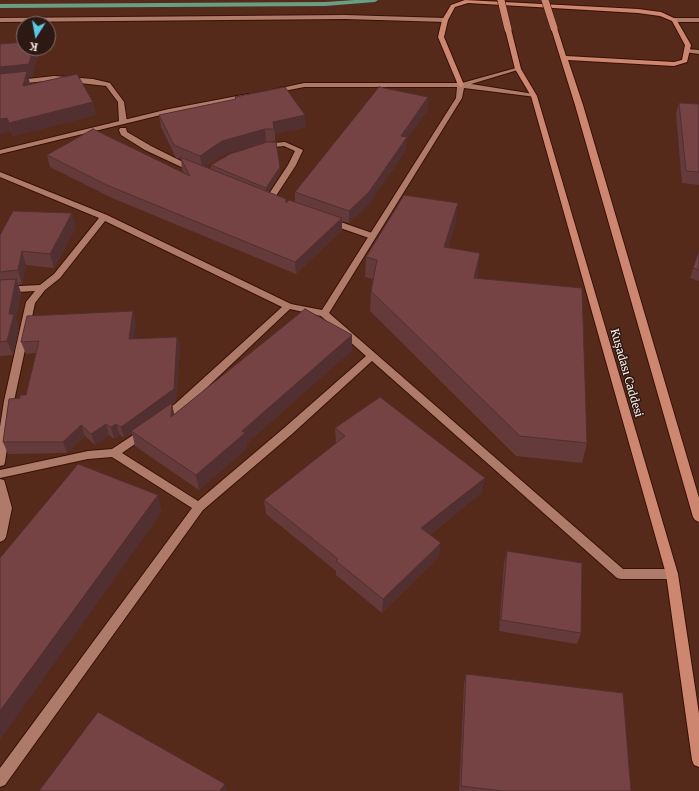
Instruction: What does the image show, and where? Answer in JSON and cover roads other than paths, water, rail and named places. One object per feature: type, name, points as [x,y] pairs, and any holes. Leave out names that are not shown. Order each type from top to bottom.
[{"type":"main road","name":"Kuşadası Caddesi","points":[[501,0],[518,70],[534,96],[672,574],[699,760]]},
{"type":"main road","points":[[545,0],[564,58],[699,517]]},
{"type":"main road","points":[[461,84],[441,36],[445,20],[453,6],[468,1],[638,11],[662,14],[674,20],[688,45],[685,61],[674,64],[564,58]]},
{"type":"street","points":[[0,20],[345,17],[445,20]]},
{"type":"street","points":[[674,20],[699,20]]},
{"type":"street","points":[[687,51],[699,52]]},
{"type":"street","points":[[461,84],[518,70]]},
{"type":"street","points":[[0,84],[54,78],[93,81],[108,84],[120,102],[124,133],[148,148],[202,172]]},
{"type":"street","points":[[0,152],[123,126],[169,111],[304,84],[461,84],[534,96]]},
{"type":"street","points":[[324,314],[459,98],[461,84]]},
{"type":"street","points":[[252,149],[285,144],[299,150],[292,165],[269,200]]},
{"type":"street","points":[[0,174],[104,217],[288,306],[324,314],[621,574],[672,574]]},
{"type":"street","points":[[0,462],[4,402],[31,302],[42,288],[57,276],[104,217]]},
{"type":"street","points":[[320,218],[372,236]]},
{"type":"street","points":[[0,290],[42,288]]},
{"type":"street","points":[[0,474],[88,456],[114,453],[179,407],[288,306]]},
{"type":"street","points":[[0,780],[199,507],[288,431],[372,356]]},
{"type":"street","points":[[114,453],[199,507]]},
{"type":"street","points":[[0,482],[6,508],[0,537]]},
{"type":"waterway","points":[[0,6],[325,4],[375,0]]}]
